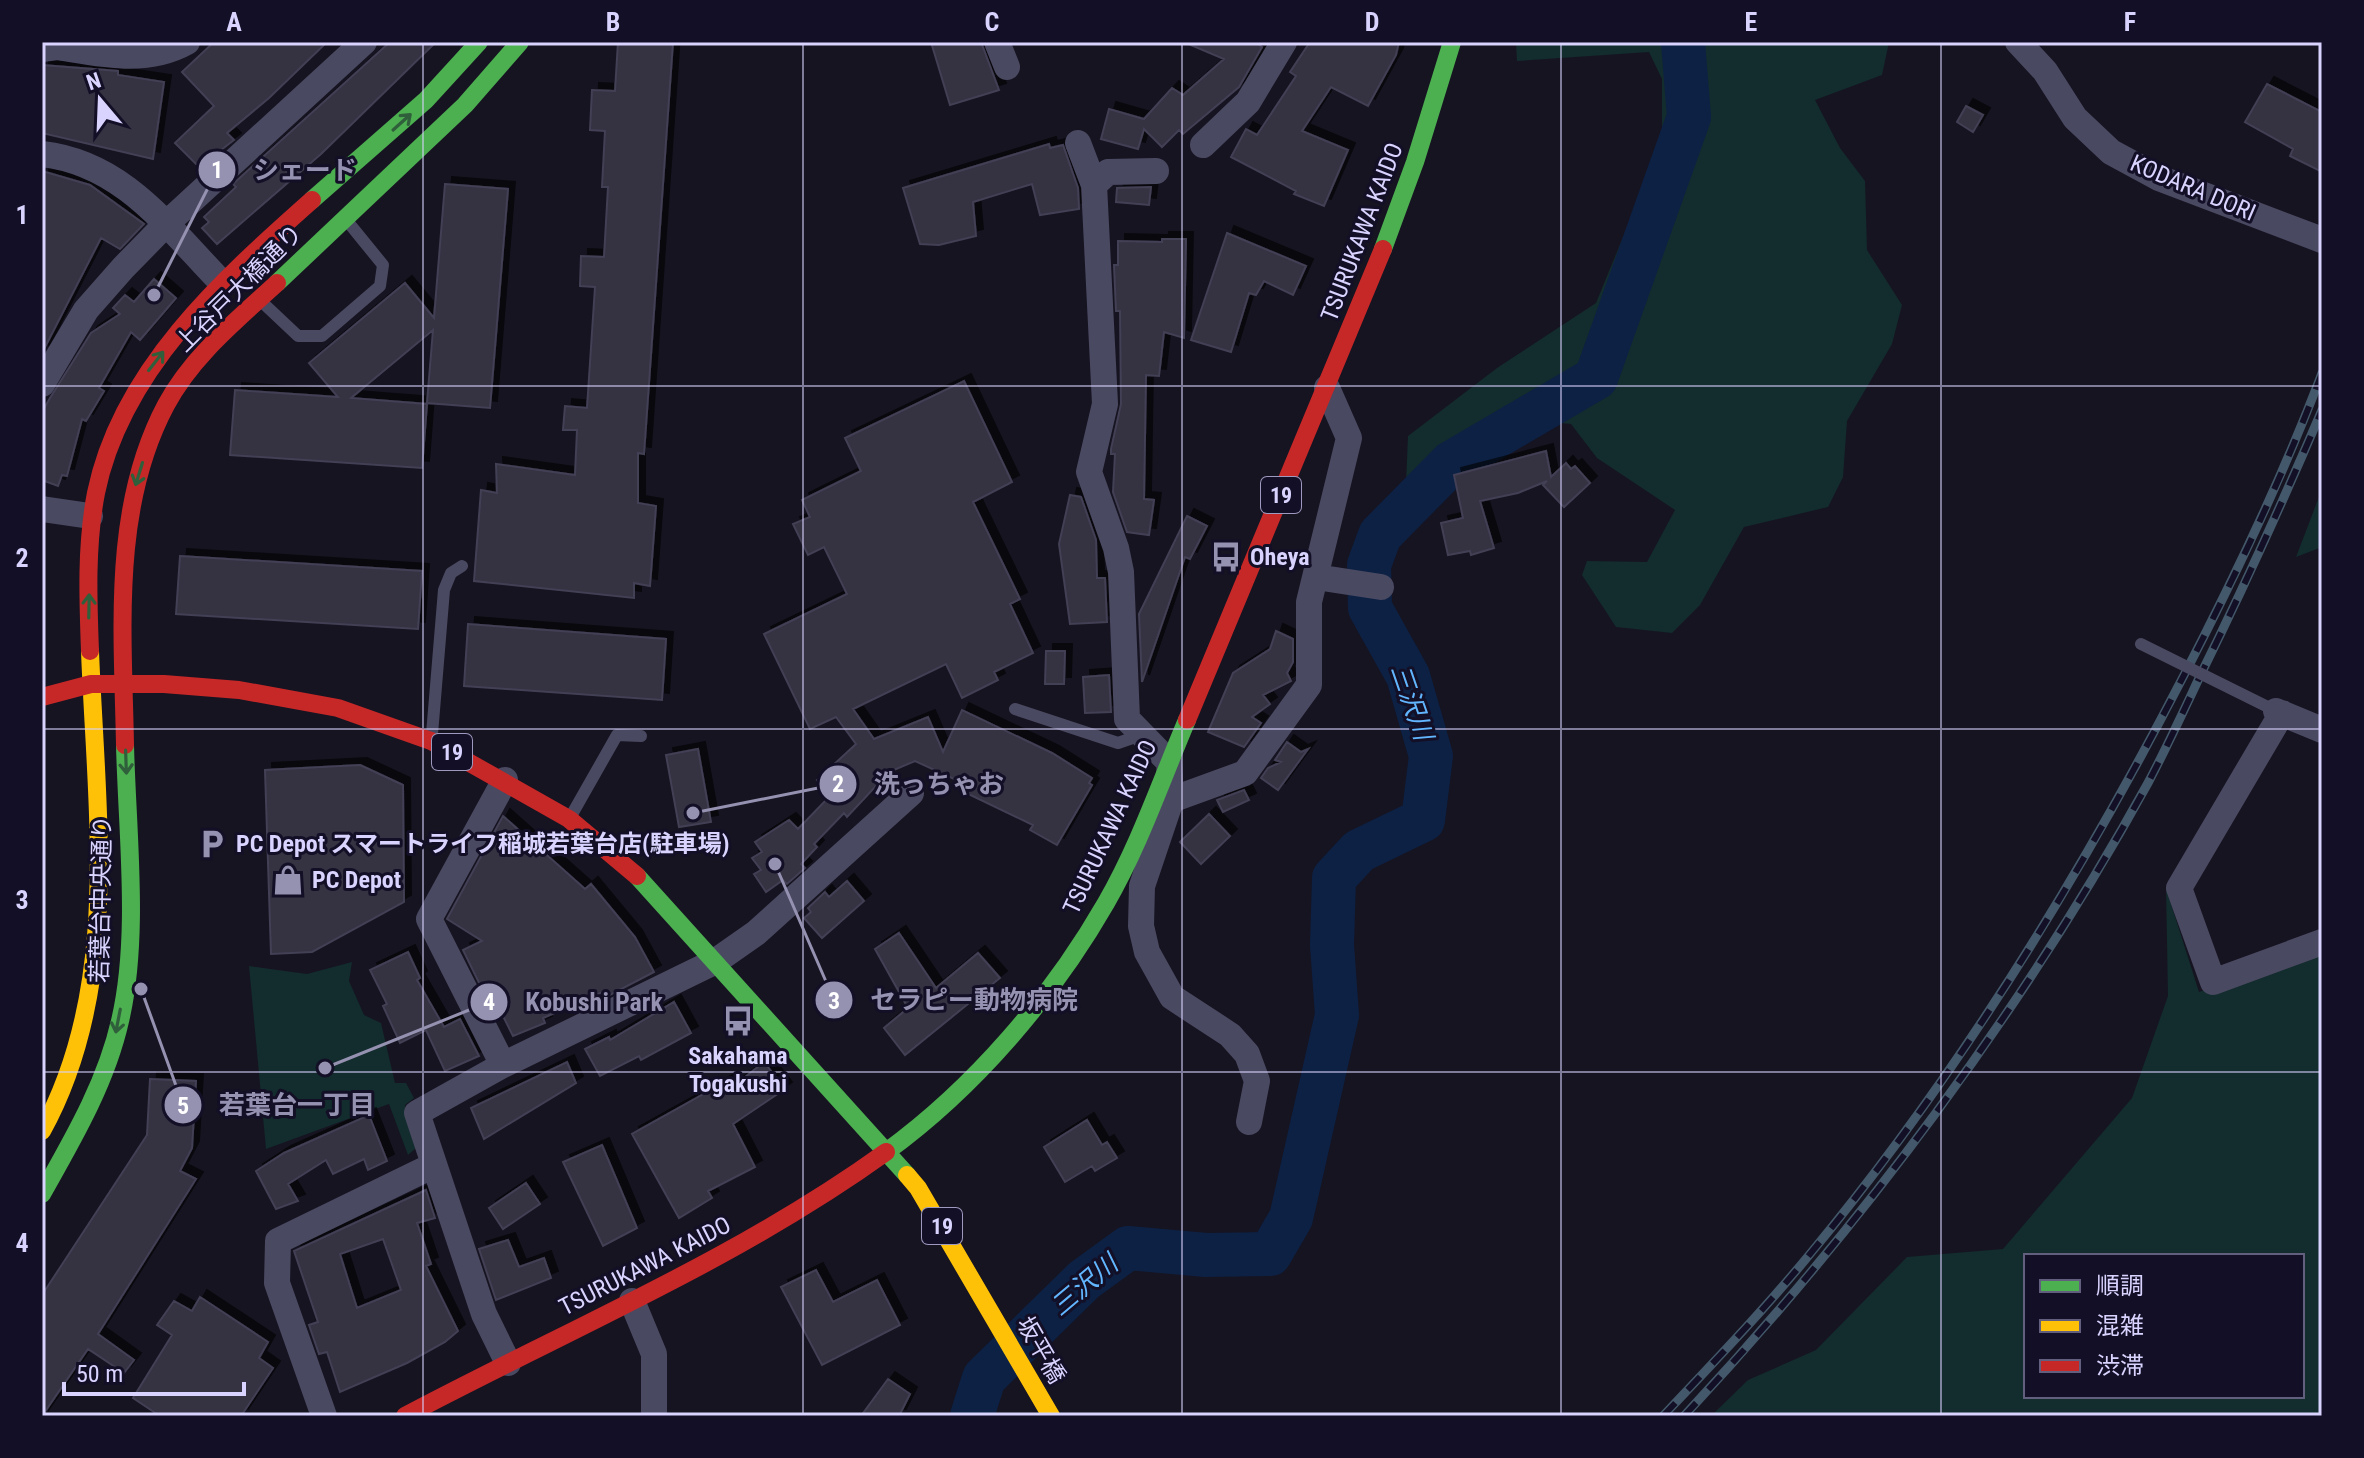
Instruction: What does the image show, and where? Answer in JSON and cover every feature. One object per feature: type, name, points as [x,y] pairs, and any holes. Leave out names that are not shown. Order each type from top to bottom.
[{"type":"main road","name":"上谷戸大橋通り","points":[[91,684],[90,516],[96,486],[112,439],[136,390],[154,362],[223,284],[429,96],[479,42]]},
{"type":"main road","name":"上谷戸大橋通り","points":[[123,684],[129,508],[147,448],[167,403],[203,353],[257,298],[465,105],[520,42]]},
{"type":"main road","name":"TSURUKAWA KAIDO","points":[[405,1416],[786,1219],[887,1151],[962,1087],[1040,1000],[1108,900],[1169,762],[1389,233],[1436,101],[1452,42]]},
{"type":"main road","name":"19","points":[[51,673],[91,684]]},
{"type":"main road","name":"19","points":[[42,697],[91,684],[239,690],[338,708],[431,741],[505,780],[569,819],[646,884],[887,1151]]},
{"type":"main road","name":"若葉台中央通り","points":[[42,1131],[73,1069],[90,997],[98,939],[91,684]]},
{"type":"main road","name":"若葉台中央通り","points":[[42,1194],[88,1112],[120,1021],[129,943],[123,684]]},
{"type":"main road","name":"坂平橋","points":[[887,1151],[931,1207],[1051,1416]]},
{"type":"street","points":[[42,49],[57,47],[146,56],[171,51],[187,42]]},
{"type":"street","points":[[42,384],[86,310],[166,224],[364,42]]},
{"type":"street","points":[[997,42],[1007,67]]},
{"type":"street","points":[[1203,145],[1248,102],[1284,42]]},
{"type":"street","name":"KODARA DORI","points":[[2018,42],[2045,71],[2075,118],[2111,152],[2159,178],[2183,184],[2322,240]]},
{"type":"street","points":[[1078,143],[1094,185],[1105,404],[1089,472],[1116,548],[1121,572],[1127,719],[1169,762],[1168,791],[1171,800],[1142,886],[1141,926],[1147,952],[1172,997],[1230,1035],[1247,1054],[1257,1081],[1249,1122]]},
{"type":"street","points":[[42,154],[67,157],[101,170],[132,190],[223,284]]},
{"type":"street","points":[[1094,185],[1108,172],[1156,171]]},
{"type":"street","points":[[1171,800],[1245,773],[1309,685],[1309,602],[1329,579],[1349,438],[1327,388]]},
{"type":"street","points":[[42,509],[90,516]]},
{"type":"street","points":[[1329,579],[1381,587]]},
{"type":"street","points":[[2322,730],[2279,712],[2179,888],[2213,982],[2322,942]]},
{"type":"street","points":[[503,1065],[429,919],[505,780]]},
{"type":"street","points":[[508,1363],[484,1314],[432,1166],[417,1113],[503,1065],[716,961],[756,933],[911,793]]},
{"type":"street","points":[[324,1416],[277,1283],[278,1241],[432,1166]]},
{"type":"street","points":[[632,1301],[654,1354],[654,1416]]},
{"type":"lane","points":[[257,298],[298,336],[322,336],[380,286],[383,265],[344,218]]},
{"type":"lane","points":[[431,741],[444,590],[451,573],[462,566]]},
{"type":"lane","points":[[2141,644],[2279,712]]},
{"type":"lane","points":[[1015,709],[1118,743],[1141,735]]},
{"type":"lane","points":[[569,819],[617,735],[641,736]]},
{"type":"green space","points":[[1516,42],[1889,42],[1882,75],[1815,100],[1840,148],[1865,181],[1867,250],[1902,305],[1892,344],[1847,421],[1843,477],[1828,507],[1744,527],[1700,605],[1672,633],[1616,627],[1582,575],[1587,561],[1647,562],[1675,510],[1597,458],[1571,424],[1501,417],[1406,484],[1408,436],[1497,368],[1596,303],[1662,142],[1662,79],[1649,52],[1517,61]]},
{"type":"green space","points":[[2322,489],[2322,547],[2296,557]]},
{"type":"green space","points":[[2166,888],[2199,992],[2322,946],[2322,1416],[1711,1416],[1748,1380],[1816,1350],[1907,1257],[2003,1249],[2132,1098],[2168,996]]},
{"type":"green space","points":[[352,962],[349,981],[364,1015],[381,1023],[395,1083],[406,1083],[414,1098],[405,1105],[416,1148],[408,1155],[389,1104],[266,1149],[249,966],[307,974]]},
{"type":"building","points":[[214,42],[327,42],[227,133],[234,140],[199,167],[175,143],[214,106],[182,72]]},
{"type":"building","points":[[390,42],[436,42],[321,154],[217,244],[202,228],[209,222],[204,217],[236,187],[233,184]]},
{"type":"building","points":[[618,42],[673,42],[644,454],[638,453],[638,503],[656,506],[650,586],[634,583],[634,598],[474,581],[481,490],[497,493],[496,464],[575,475],[577,430],[563,430],[565,406],[587,408],[595,287],[580,286],[581,256],[604,257],[608,187],[602,187],[605,131],[590,130],[592,90],[615,91]]},
{"type":"building","points":[[931,42],[981,42],[999,90],[950,105]]},
{"type":"building","points":[[1184,42],[1255,42],[1262,47],[1239,87],[1183,134],[1179,130],[1162,147],[1144,129],[1138,149],[1101,139],[1109,109],[1144,119],[1172,88],[1183,95],[1224,59]]},
{"type":"building","points":[[1310,42],[1399,42],[1396,55],[1368,106],[1331,87],[1302,131],[1348,150],[1324,206],[1294,194],[1296,191],[1231,157],[1246,129],[1257,135],[1296,76],[1290,72]]},
{"type":"building","points":[[42,65],[118,71],[118,75],[164,82],[153,159],[42,133]]},
{"type":"building","points":[[2267,84],[2322,112],[2322,172],[2290,156],[2293,149],[2245,122]]},
{"type":"building","points":[[1966,106],[1983,115],[1973,132],[1957,122]]},
{"type":"building","points":[[1049,144],[1050,148],[1063,145],[1078,188],[1079,209],[1040,215],[1032,184],[973,202],[976,236],[939,245],[920,244],[903,188]]},
{"type":"building","points":[[42,171],[90,185],[144,224],[120,249],[101,238],[42,353]]},
{"type":"building","points":[[445,184],[508,189],[490,408],[427,403],[433,330],[351,398],[427,404],[422,468],[230,455],[235,390],[338,397],[309,363],[405,283],[434,318]]},
{"type":"building","points":[[1151,187],[1149,205],[1116,202],[1117,188]]},
{"type":"building","points":[[1227,233],[1306,266],[1293,295],[1264,281],[1256,295],[1249,293],[1231,352],[1191,340]]},
{"type":"building","points":[[1162,239],[1186,239],[1184,338],[1164,332],[1159,376],[1146,375],[1144,499],[1154,500],[1149,535],[1127,532],[1113,492],[1115,454],[1111,454],[1111,449],[1121,404],[1120,311],[1116,311],[1114,265],[1118,265],[1118,241],[1162,242]]},
{"type":"building","points":[[154,279],[176,298],[140,340],[131,332],[99,388],[104,391],[86,421],[82,419],[67,476],[62,475],[58,486],[42,480],[42,412],[91,333],[120,314],[113,308],[125,295],[134,302]]},
{"type":"building","points":[[964,381],[1012,482],[973,502],[1020,599],[1010,604],[1033,653],[994,672],[998,680],[962,698],[946,664],[853,709],[874,739],[928,717],[943,752],[962,710],[1052,753],[1092,778],[1089,783],[1092,785],[1057,845],[1030,830],[1033,825],[960,790],[963,783],[915,761],[889,772],[847,817],[844,813],[814,844],[817,847],[801,864],[805,868],[787,884],[783,880],[766,892],[754,874],[761,870],[752,858],[762,852],[755,842],[789,820],[798,829],[830,796],[817,780],[856,744],[836,717],[810,729],[764,634],[847,594],[824,547],[808,555],[793,524],[810,517],[802,500],[861,471],[845,438]]},
{"type":"building","points":[[1546,451],[1551,477],[1566,463],[1571,469],[1575,466],[1590,483],[1564,507],[1543,485],[1547,481],[1518,493],[1480,501],[1494,548],[1471,555],[1470,551],[1448,555],[1441,523],[1463,518],[1454,475]]},
{"type":"building","points":[[1070,495],[1081,497],[1096,540],[1097,578],[1105,578],[1107,622],[1070,624],[1059,544]]},
{"type":"building","points":[[1187,516],[1207,526],[1190,559],[1185,557],[1142,682],[1139,614]]},
{"type":"building","points":[[180,556],[422,571],[418,629],[176,614]]},
{"type":"building","points":[[468,624],[666,639],[662,700],[464,686]]},
{"type":"building","points":[[1276,631],[1293,639],[1293,662],[1287,673],[1291,681],[1263,695],[1270,704],[1252,717],[1261,723],[1244,747],[1208,732],[1233,673],[1270,649]]},
{"type":"building","points":[[1046,651],[1065,651],[1064,684],[1045,684]]},
{"type":"building","points":[[1109,675],[1111,712],[1085,713],[1083,677]]},
{"type":"building","points":[[1287,742],[1301,752],[1308,749],[1278,790],[1261,778],[1268,768],[1281,762],[1275,760]]},
{"type":"building","points":[[698,749],[711,822],[679,827],[666,755]]},
{"type":"building","points":[[360,765],[403,785],[404,902],[312,952],[271,954],[265,770]]},
{"type":"building","points":[[1244,790],[1249,800],[1223,812],[1217,800]]},
{"type":"building","points":[[1209,814],[1230,836],[1201,864],[1180,842]]},
{"type":"building","points":[[503,816],[585,889],[591,884],[635,937],[654,972],[608,996],[605,991],[543,1018],[545,1023],[513,1036],[490,990],[484,993],[463,950],[482,941],[447,919]]},
{"type":"building","points":[[847,881],[864,901],[822,938],[804,918],[811,912],[808,908],[825,892],[829,897]]},
{"type":"building","points":[[899,933],[936,988],[978,953],[1000,978],[905,1055],[884,1028],[908,1008],[875,949]]},
{"type":"building","points":[[408,952],[420,978],[417,980],[444,1027],[460,1019],[479,1056],[445,1071],[426,1030],[400,1043],[383,1006],[387,1004],[370,970]]},
{"type":"building","points":[[674,1002],[691,1033],[641,1060],[639,1056],[600,1076],[585,1049],[609,1037],[610,1040]]},
{"type":"building","points":[[567,1062],[576,1083],[484,1139],[471,1108]]},
{"type":"building","points":[[764,1062],[785,1089],[733,1124],[755,1167],[708,1191],[712,1198],[679,1218],[632,1134],[727,1081],[730,1089]]},
{"type":"building","points":[[150,1079],[196,1081],[192,1148],[180,1171],[196,1179],[98,1334],[134,1360],[124,1373],[88,1349],[42,1416],[42,1295],[147,1135]]},
{"type":"building","points":[[369,1115],[387,1161],[368,1170],[364,1159],[333,1174],[326,1160],[288,1184],[298,1201],[276,1209],[256,1171],[284,1153]]},
{"type":"building","points":[[1087,1120],[1102,1145],[1107,1142],[1117,1158],[1095,1171],[1092,1166],[1065,1182],[1044,1147]]},
{"type":"building","points":[[602,1145],[637,1228],[603,1246],[563,1162]]},
{"type":"building","points":[[526,1183],[540,1204],[503,1229],[489,1208]]},
{"type":"building","points":[[426,1190],[435,1218],[417,1223],[431,1264],[426,1266],[458,1331],[445,1342],[407,1363],[340,1392],[327,1352],[319,1354],[309,1325],[318,1322],[294,1251]],"holes":[[[383,1239],[401,1290],[357,1308],[340,1254]]]},
{"type":"building","points":[[508,1240],[519,1267],[544,1258],[551,1278],[496,1300],[479,1249]]},
{"type":"building","points":[[816,1270],[833,1302],[877,1280],[900,1325],[822,1365],[781,1287]]},
{"type":"building","points":[[200,1297],[268,1342],[259,1358],[273,1368],[241,1416],[160,1416],[133,1398],[172,1335],[157,1325],[174,1301],[192,1311]]},
{"type":"building","points":[[888,1379],[910,1394],[899,1416],[861,1416]]},
{"type":"waterway","name":"三沢川","points":[[972,1416],[984,1378],[1084,1280],[1128,1248],[1206,1255],[1270,1254],[1291,1218],[1337,1015],[1332,945],[1334,878],[1359,851],[1423,820],[1431,756],[1408,676],[1370,608],[1369,565],[1380,535],[1451,463],[1596,378],[1689,117],[1683,42]]},
{"type":"railway","points":[[1663,1416],[1775,1295],[1864,1187],[2011,977],[2100,830],[2201,641],[2274,490],[2322,373]]},
{"type":"railway","points":[[1684,1416],[1750,1344],[1876,1192],[1936,1113],[2048,951],[2155,769],[2248,576],[2322,410]]},
{"type":"traffic: fast","points":[[312,200],[426,100],[479,42]]},
{"type":"traffic: fast","points":[[277,283],[465,105],[520,42]]},
{"type":"traffic: fast","points":[[1383,249],[1415,162],[1452,42]]},
{"type":"traffic: fast","points":[[886,1152],[919,1127],[980,1070],[1061,973],[1118,881],[1187,720]]},
{"type":"traffic: fast","points":[[42,1194],[97,1088],[120,1021],[130,954],[131,919],[125,745]]},
{"type":"traffic: fast","points":[[637,876],[907,1175]]},
{"type":"traffic: slow","points":[[42,1131],[67,1075],[84,1017],[94,957],[99,835],[90,651]]},
{"type":"traffic: slow","points":[[907,1175],[918,1188],[1051,1416]]},
{"type":"traffic: jam","points":[[90,651],[88,572],[96,493],[109,448],[128,407],[152,367],[211,295],[312,200]]},
{"type":"traffic: jam","points":[[1187,720],[1383,249]]},
{"type":"traffic: jam","points":[[125,745],[124,571],[128,528],[148,445],[166,405],[189,370],[277,283]]},
{"type":"traffic: jam","points":[[42,697],[91,684],[164,684],[239,690],[338,708],[431,741],[569,819],[637,876]]},
{"type":"traffic: jam","points":[[405,1416],[711,1260],[829,1191],[886,1152]]},
{"type":"place","name":"シェード","points":[[154,295]]},
{"type":"place","name":"Oheya","points":[[1226,557]]},
{"type":"place","name":"洗っちゃお","points":[[693,813]]},
{"type":"place","name":"PC Depot スマートライフ稲城若葉台店(駐車場)","points":[[212,844]]},
{"type":"place","name":"セラピー動物病院","points":[[775,864]]},
{"type":"place","name":"PC Depot","points":[[288,880]]},
{"type":"place","name":"若葉台一丁目","points":[[141,989]]},
{"type":"place","name":"Sakahama Togakushi","points":[[738,1021]]},
{"type":"place","name":"Kobushi Park","points":[[325,1068]]}]
